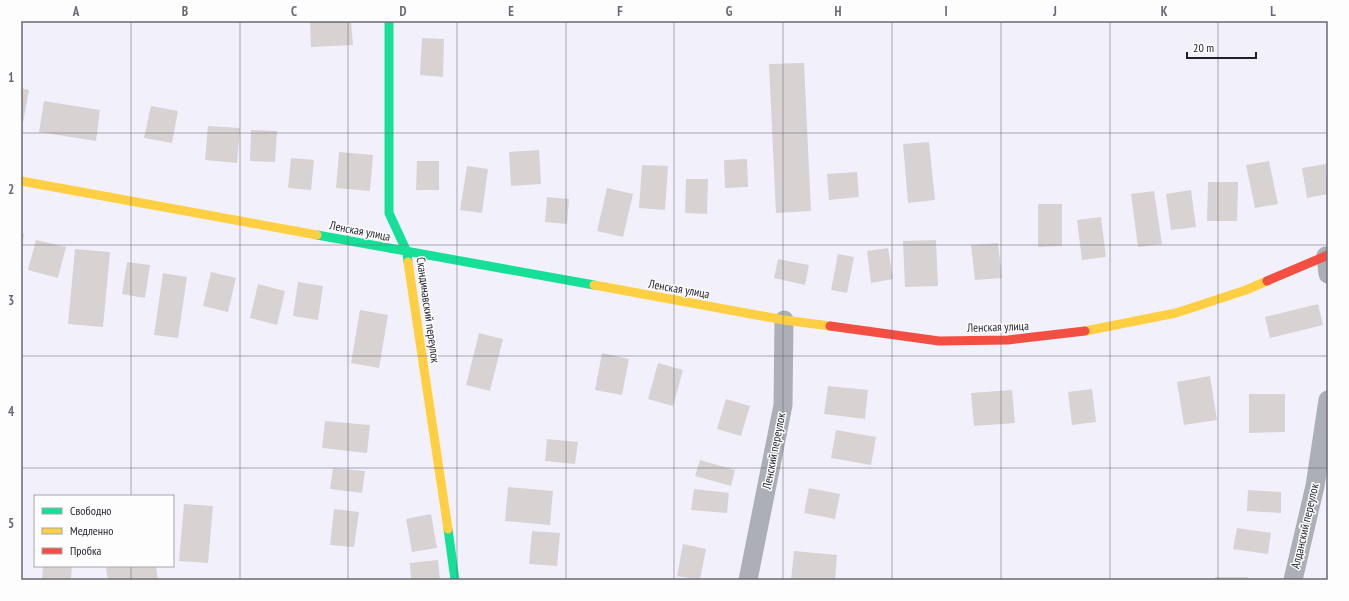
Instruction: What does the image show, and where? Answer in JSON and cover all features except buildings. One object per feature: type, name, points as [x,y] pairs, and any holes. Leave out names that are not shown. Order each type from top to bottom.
[{"type":"main road","name":"Скандинавский переулок","points":[[389,21],[389,213],[407,252],[455,580]]},
{"type":"main road","name":"Ленская улица","points":[[21,181],[784,320],[939,341],[1008,340],[1072,334],[1176,313],[1327,262]]},
{"type":"street","name":"Ленский переулок","points":[[748,580],[783,405],[784,320]]},
{"type":"street","name":"Алданский переулок","points":[[1297,579],[1315,486],[1328,400]]},
{"type":"traffic: fast","points":[[389,21],[389,213],[407,252],[408,262]]},
{"type":"traffic: fast","points":[[317,235],[594,285]]},
{"type":"traffic: fast","points":[[448,529],[455,580]]},
{"type":"traffic: slow","points":[[21,181],[317,235]]},
{"type":"traffic: slow","points":[[408,262],[448,529]]},
{"type":"traffic: slow","points":[[1085,331],[1176,313],[1246,290],[1267,281]]},
{"type":"traffic: slow","points":[[594,285],[784,320],[830,326]]},
{"type":"traffic: jam","points":[[1267,281],[1328,255]]},
{"type":"traffic: jam","points":[[830,326],[939,341],[1008,340],[1085,331]]}]
